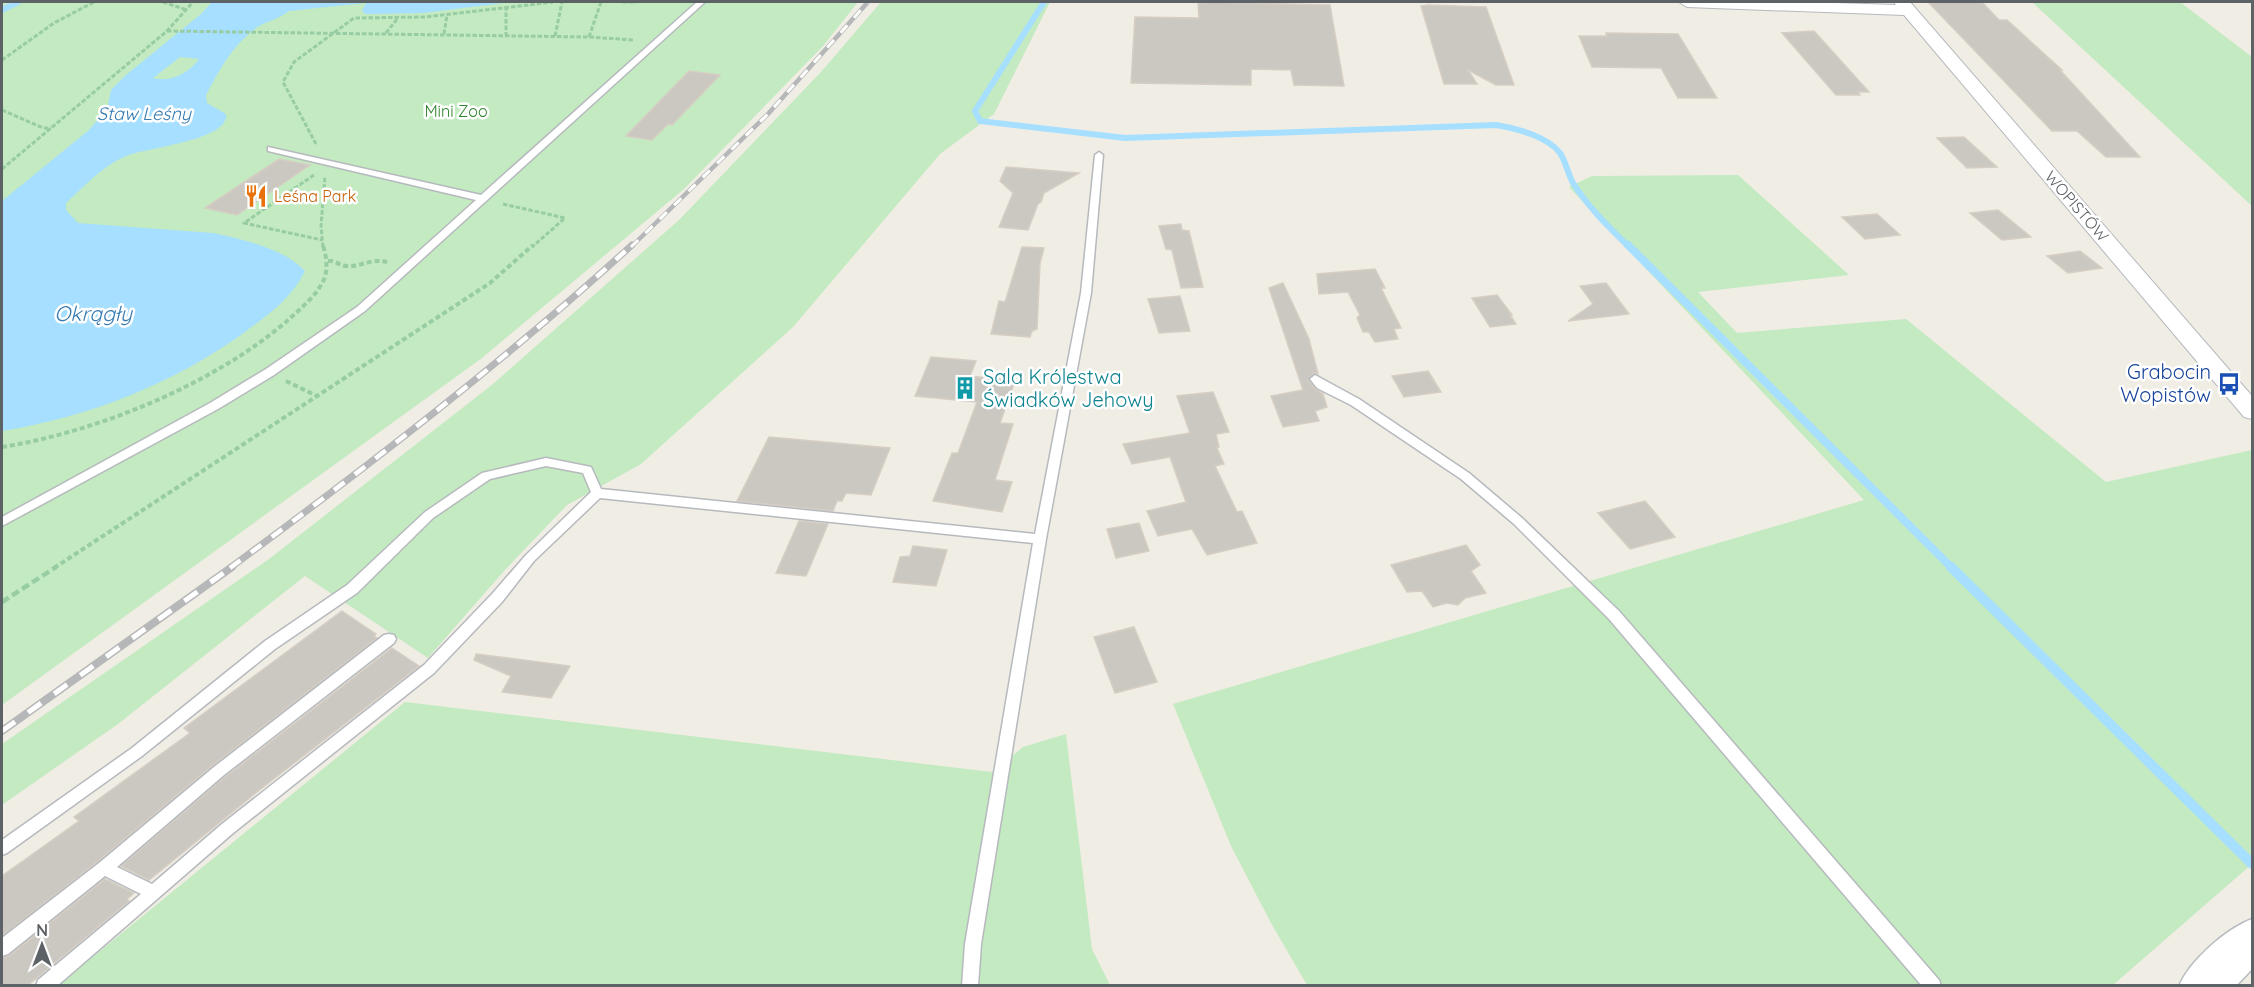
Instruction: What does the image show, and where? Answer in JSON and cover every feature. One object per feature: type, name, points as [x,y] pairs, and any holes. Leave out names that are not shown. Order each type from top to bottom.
[{"type":"street","points":[[1687,2],[1906,6]]},
{"type":"street","name":"WOPISTÓW","points":[[1906,6],[2253,411]]},
{"type":"street","points":[[2202,986],[2253,940]]},
{"type":"lane","points":[[2,522],[214,406],[270,372],[361,309],[700,2]]},
{"type":"lane","points":[[271,148],[325,163],[481,198]]},
{"type":"lane","points":[[970,986],[973,944],[1040,539],[1086,292],[1099,155]]},
{"type":"lane","points":[[1315,379],[1321,385],[1355,402],[1465,476],[1518,520],[1614,615],[1933,986]]},
{"type":"lane","points":[[2,848],[137,752],[270,645],[352,589],[429,514],[486,476],[546,462],[587,470],[597,493]]},
{"type":"lane","points":[[597,493],[1040,539]]},
{"type":"lane","points":[[44,986],[227,829],[429,669],[497,598],[530,558],[597,493]]},
{"type":"lane","points":[[2,948],[104,868],[219,771],[389,639]]},
{"type":"lane","points":[[104,868],[154,893]]},
{"type":"path","points":[[2,60],[54,23],[94,2]]},
{"type":"path","points":[[163,2],[188,10]]},
{"type":"path","points":[[2,169],[167,31],[193,2]]},
{"type":"path","points":[[2,447],[20,445],[112,418],[161,398],[215,371],[258,345],[317,293],[325,276],[328,261],[322,240],[325,163],[283,82],[294,62],[354,18],[447,15],[553,2]]},
{"type":"path","points":[[555,36],[562,2]]},
{"type":"path","points":[[589,37],[601,2]]},
{"type":"path","points":[[623,2],[637,2]]},
{"type":"path","points":[[506,6],[506,35]]},
{"type":"path","points":[[444,34],[447,15]]},
{"type":"path","points":[[386,33],[399,18]]},
{"type":"path","points":[[167,31],[555,36],[658,42]]},
{"type":"path","points":[[2,110],[43,128],[51,128]]},
{"type":"path","points":[[322,240],[244,223],[325,163]]},
{"type":"path","points":[[2,602],[490,283],[565,218],[481,198]]},
{"type":"path","points":[[328,261],[334,260],[345,266],[373,259],[408,265]]},
{"type":"path","points":[[270,372],[318,397]]},
{"type":"green space","name":"Mini Zoo","points":[[2,2],[858,2],[823,46],[684,189],[482,358],[2,705]]},
{"type":"green space","points":[[881,2],[1050,2],[994,114],[940,154],[793,327],[641,464],[567,505],[504,571],[428,658],[305,576],[118,724],[2,805],[2,744],[269,559],[493,384],[679,220],[821,72]]},
{"type":"green space","points":[[2032,2],[2180,2],[2252,57],[2252,206]]},
{"type":"green space","points":[[1738,175],[1849,275],[1698,292],[1737,333],[1906,319],[2106,482],[2252,450],[2252,864],[2113,985],[1307,985],[1271,923],[1231,846],[1173,704],[1864,500],[1569,187],[1592,176]]},
{"type":"green space","points":[[405,702],[992,772],[1023,747],[1066,734],[1092,949],[1110,985],[57,986]]},
{"type":"water","name":"Okrągły","points":[[212,2],[511,2],[423,13],[366,14],[362,11],[366,3],[289,11],[256,28],[227,58],[206,95],[207,103],[226,114],[224,123],[202,137],[138,152],[120,159],[95,176],[66,203],[66,210],[78,223],[213,233],[250,242],[286,256],[296,263],[305,271],[300,281],[279,305],[262,319],[217,351],[189,367],[129,396],[98,407],[67,417],[2,431],[2,201],[89,130],[107,109],[111,90],[201,14]],"holes":[[[180,57],[199,59],[179,76],[166,79],[153,78]]]},
{"type":"building","points":[[1928,2],[1982,2],[1999,20],[2007,20],[2062,70],[2060,70],[2140,157],[2106,157],[2077,131],[2052,131]]},
{"type":"building","points":[[1198,3],[1330,5],[1344,86],[1294,85],[1291,70],[1251,69],[1251,85],[1131,83],[1135,17],[1199,18]]},
{"type":"building","points":[[1421,6],[1486,7],[1514,85],[1496,85],[1468,70],[1477,84],[1444,84]]},
{"type":"building","points":[[1814,31],[1869,92],[1858,92],[1860,95],[1836,95],[1782,33]]},
{"type":"building","points":[[1606,33],[1678,34],[1717,98],[1678,98],[1661,68],[1592,67],[1579,36],[1607,36]]},
{"type":"building","points":[[689,71],[720,75],[672,125],[668,124],[652,140],[626,136]]},
{"type":"building","points":[[1964,137],[1997,167],[1967,168],[1937,138]]},
{"type":"building","points":[[279,159],[310,165],[237,215],[205,208]]},
{"type":"building","points":[[1006,167],[1079,173],[1044,193],[1028,230],[999,227],[1013,193],[1000,181]]},
{"type":"building","points":[[1998,210],[2031,237],[2002,240],[1970,213]]},
{"type":"building","points":[[1877,214],[1900,235],[1865,239],[1842,217]]},
{"type":"building","points":[[1181,224],[1182,230],[1189,231],[1203,287],[1181,288],[1172,250],[1166,249],[1159,226]]},
{"type":"building","points":[[1022,247],[1044,248],[1040,263],[1037,329],[1032,331],[1030,337],[991,334],[999,301],[1005,302]]},
{"type":"building","points":[[2080,251],[2102,268],[2068,273],[2047,256]]},
{"type":"building","points":[[1375,269],[1385,288],[1381,288],[1401,328],[1394,329],[1398,339],[1375,342],[1369,332],[1363,332],[1357,318],[1360,315],[1348,292],[1319,294],[1317,274]]},
{"type":"building","points":[[1283,283],[1309,339],[1318,374],[1314,373],[1308,380],[1315,389],[1323,394],[1327,407],[1315,411],[1319,421],[1283,427],[1271,396],[1303,390],[1269,288]]},
{"type":"building","points":[[1606,283],[1629,314],[1568,321],[1593,304],[1580,286]]},
{"type":"building","points":[[1497,295],[1516,324],[1490,327],[1472,298]]},
{"type":"building","points":[[1180,296],[1190,331],[1159,333],[1148,299]]},
{"type":"building","points":[[931,357],[976,361],[970,376],[1015,381],[1000,423],[1013,424],[995,480],[1012,482],[1002,512],[933,501],[952,453],[958,453],[977,402],[915,396]]},
{"type":"building","points":[[1428,371],[1441,392],[1404,397],[1392,376]]},
{"type":"building","points":[[1213,392],[1229,432],[1216,434],[1219,447],[1217,448],[1224,464],[1215,466],[1237,512],[1242,511],[1257,543],[1207,555],[1192,529],[1158,536],[1147,511],[1186,502],[1170,457],[1132,464],[1123,444],[1190,433],[1177,396]]},
{"type":"building","points":[[769,437],[890,448],[871,495],[846,493],[842,501],[837,501],[833,511],[737,501]]},
{"type":"building","points":[[1645,501],[1675,537],[1630,549],[1598,513]]},
{"type":"building","points":[[799,521],[828,524],[806,576],[776,573]]},
{"type":"building","points":[[1139,523],[1149,551],[1116,558],[1107,529]]},
{"type":"building","points":[[1466,545],[1480,565],[1471,571],[1486,593],[1465,598],[1458,605],[1447,603],[1433,607],[1422,591],[1407,592],[1391,565]]},
{"type":"building","points":[[913,546],[947,550],[936,586],[893,582],[900,557],[910,556]]},
{"type":"building","points":[[342,611],[376,634],[374,636],[377,638],[213,765],[98,861],[2,936],[2,876],[79,821],[74,817],[190,733],[184,728]]},
{"type":"building","points":[[1134,627],[1157,682],[1115,693],[1094,637]]},
{"type":"building","points":[[392,648],[419,666],[257,792],[149,880],[121,866],[225,777]]},
{"type":"building","points":[[476,654],[570,666],[551,698],[502,692],[511,676],[474,660]]},
{"type":"building","points":[[105,879],[134,893],[127,899],[129,901],[27,986],[2,986],[2,958],[9,956]]},
{"type":"waterway","points":[[2,10],[18,2]]},
{"type":"waterway","points":[[1044,2],[975,111],[980,121],[1125,138],[1504,126],[1539,137],[1554,147],[1560,153],[1579,192],[1629,247]]},
{"type":"waterway","points":[[1628,245],[1952,568]]},
{"type":"waterway","points":[[1951,567],[2252,864]]},
{"type":"railway","points":[[631,247],[768,114],[868,2]]},
{"type":"railway","points":[[230,568],[435,412],[535,330],[632,245]]},
{"type":"railway","points":[[2,731],[232,567]]},
{"type":"place","name":"Leśna Park","points":[[256,196]]},
{"type":"place","name":"Grabocin Wopistów","points":[[2229,384]]},
{"type":"place","name":"Sala Królestwa Świadków Jehowy","points":[[965,388]]},
{"type":"water label","name":"Staw Leśny","points":[[144,114]]}]
